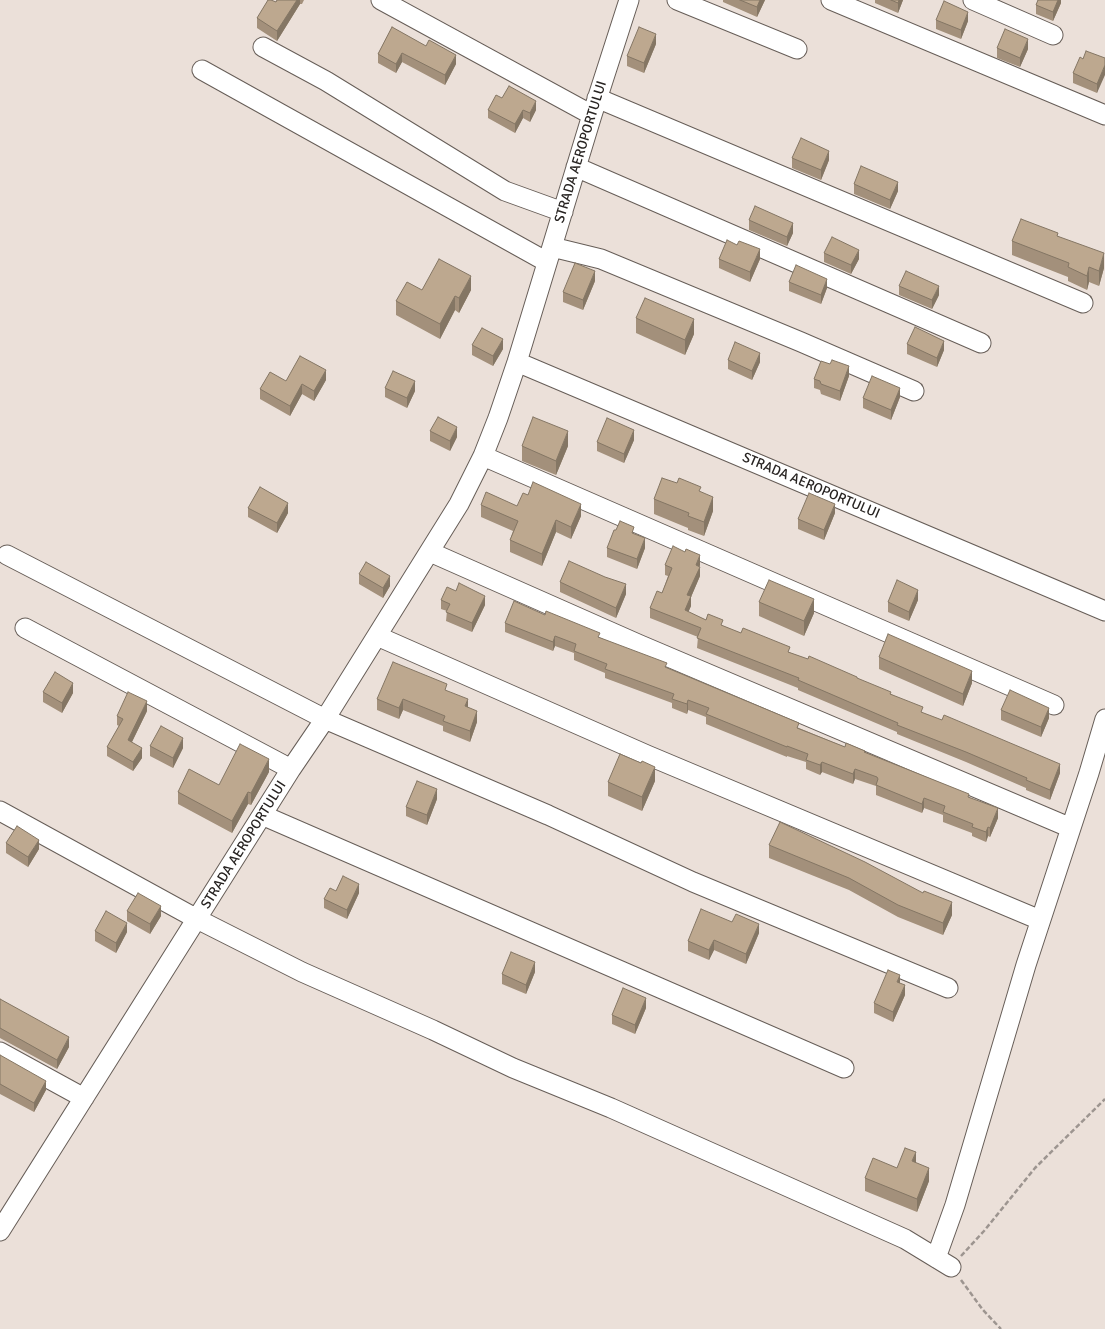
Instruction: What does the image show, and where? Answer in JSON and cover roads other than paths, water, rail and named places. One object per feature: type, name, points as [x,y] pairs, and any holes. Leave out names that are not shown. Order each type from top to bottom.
[{"type":"street","points":[[381,0],[594,106],[1083,303]]},
{"type":"street","name":"STRADA AEROPORTULUI","points":[[3,1220],[84,1098],[291,769],[326,719],[459,504],[483,456],[517,362],[628,0]]},
{"type":"street","points":[[677,0],[797,49]]},
{"type":"street","points":[[831,0],[1105,115]]},
{"type":"street","points":[[973,0],[1052,34]]},
{"type":"street","points":[[263,47],[326,81],[505,191],[563,212]]},
{"type":"street","points":[[202,70],[550,254],[600,259],[802,342],[914,391]]},
{"type":"street","points":[[576,166],[981,342]]},
{"type":"street","name":"STRADA AEROPORTULUI","points":[[517,362],[1105,611]]},
{"type":"street","points":[[483,456],[1054,705]]},
{"type":"street","points":[[430,552],[638,644],[1071,828]]},
{"type":"street","points":[[7,555],[326,719],[693,882],[948,988]]},
{"type":"street","points":[[25,628],[291,769]]},
{"type":"street","points":[[377,636],[647,756],[1040,920]]},
{"type":"street","points":[[0,811],[197,919],[302,972],[433,1030],[512,1068],[611,1108],[879,1227],[905,1239],[944,1262],[955,1205],[1040,920],[1105,719]]},
{"type":"street","points":[[262,815],[844,1068]]},
{"type":"street","points":[[0,1052],[84,1098]]}]
